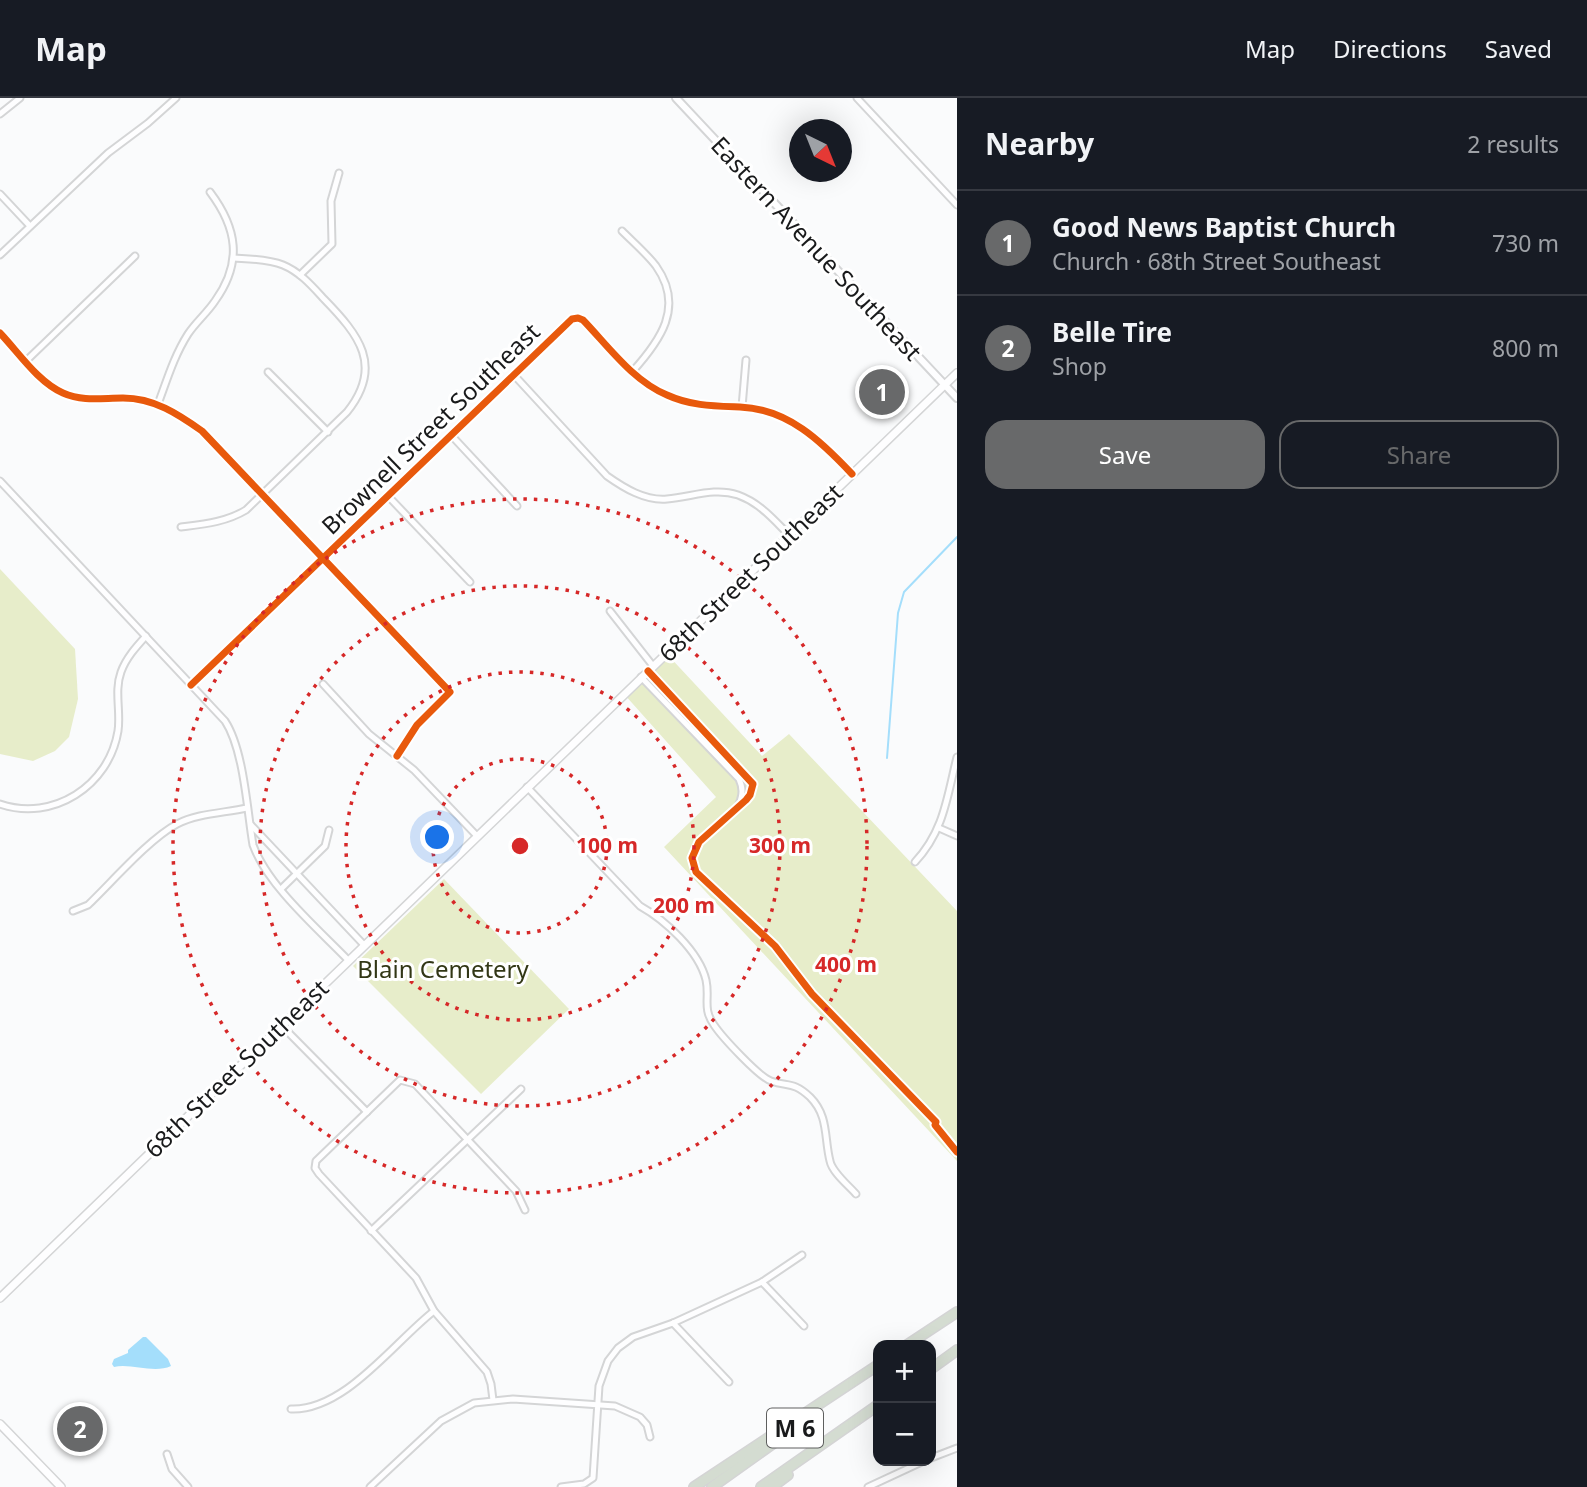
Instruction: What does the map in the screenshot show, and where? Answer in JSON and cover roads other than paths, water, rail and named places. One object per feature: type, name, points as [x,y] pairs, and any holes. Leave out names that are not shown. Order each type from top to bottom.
[{"type":"highway","points":[[916,1340],[957,1312]]},
{"type":"highway","points":[[936,1365],[957,1350]]},
{"type":"highway","points":[[694,1487],[873,1369]]},
{"type":"highway","name":"M 6","points":[[712,1487],[873,1370]]},
{"type":"highway","name":"M 6","points":[[761,1487],[873,1410]]},
{"type":"highway","points":[[772,1487],[873,1411]]},
{"type":"main road","name":"68th Street Southeast","points":[[0,1297],[957,373]]},
{"type":"main road","points":[[0,1424],[61,1487]]},
{"type":"street","points":[[0,114],[20,98]]},
{"type":"street","name":"Eastern Avenue Southeast","points":[[676,98],[957,398]]},
{"type":"street","points":[[857,98],[957,205]]},
{"type":"street","points":[[0,255],[108,153],[172,99]]},
{"type":"street","points":[[300,275],[332,243],[331,201],[340,173]]},
{"type":"street","points":[[158,404],[177,353],[190,331],[220,293],[234,258],[229,224],[210,191]]},
{"type":"street","points":[[0,194],[30,226]]},
{"type":"street","points":[[622,231],[656,267],[668,301],[667,320],[663,331],[651,351],[632,372],[657,390],[684,402],[721,408],[742,407],[770,413],[807,430],[852,474]]},
{"type":"street","points":[[26,361],[135,256]]},
{"type":"street","points":[[181,527],[232,518],[246,510],[328,432],[356,401],[364,381],[360,342],[352,329],[300,275],[281,264],[234,258]]},
{"type":"street","name":"Brownell Street Southeast","points":[[191,685],[559,330],[578,318],[583,320],[632,372]]},
{"type":"street","points":[[0,333],[52,387],[78,398],[125,398],[158,404],[180,415],[202,431],[450,692],[417,725],[397,756]]},
{"type":"street","points":[[742,407],[746,360]]},
{"type":"street","points":[[268,372],[328,432]]},
{"type":"street","points":[[514,375],[607,476],[622,486],[640,495],[665,499],[709,492],[731,493],[761,506],[789,535]]},
{"type":"street","points":[[451,435],[517,506]]},
{"type":"street","points":[[0,481],[225,721],[232,732],[258,859],[281,889],[348,960]]},
{"type":"street","points":[[388,496],[470,582]]},
{"type":"street","points":[[610,611],[651,668],[752,780],[750,795],[699,842],[692,858],[696,872],[775,946],[812,994],[936,1122]]},
{"type":"street","points":[[0,804],[26,809],[59,803],[72,798],[99,776],[116,740],[121,673],[131,653],[146,636]]},
{"type":"street","points":[[641,677],[739,779],[743,795],[739,804]]},
{"type":"street","points":[[323,684],[369,734],[430,786],[477,836]]},
{"type":"street","points":[[915,862],[939,828],[957,757]]},
{"type":"street","points":[[527,787],[640,906],[656,915],[700,961],[706,982],[706,1014],[716,1028],[770,1081],[792,1084],[811,1098],[827,1127],[830,1164],[856,1194]]},
{"type":"street","points":[[74,911],[88,905],[160,836],[177,824],[247,808]]},
{"type":"street","points":[[250,823],[364,945]]},
{"type":"street","points":[[939,828],[957,836]]},
{"type":"street","points":[[281,889],[325,846],[329,830]]},
{"type":"street","points":[[281,1025],[367,1112]]},
{"type":"street","points":[[493,1400],[487,1372],[434,1311],[416,1278],[315,1168],[316,1161],[400,1080],[415,1084],[516,1191],[525,1210]]},
{"type":"street","points":[[371,1231],[520,1089]]},
{"type":"street","points":[[561,1487],[584,1484],[593,1478],[602,1373],[618,1348],[633,1337],[673,1323],[762,1282],[802,1255]]},
{"type":"street","points":[[762,1282],[804,1326]]},
{"type":"street","points":[[291,1409],[301,1409],[333,1398],[353,1385],[434,1311]]},
{"type":"street","points":[[673,1323],[729,1382]]},
{"type":"street","points":[[370,1487],[441,1420],[474,1403],[493,1400],[553,1401],[615,1406],[640,1417],[647,1425],[650,1437]]},
{"type":"street","points":[[936,1456],[957,1448]]},
{"type":"street","points":[[167,1454],[172,1469],[188,1487]]},
{"type":"street","points":[[868,1487],[913,1466]]},
{"type":"water","points":[[143,1337],[168,1359],[171,1366],[157,1369],[114,1367],[114,1359],[128,1353]]},
{"type":"waterway","points":[[887,758],[898,613],[904,592],[957,537]]},
{"type":"place","name":"Good News Baptist Church","points":[[882,392]]},
{"type":"place","name":"Belle Tire","points":[[80,1429]]},
{"type":"park label","name":"Blain Cemetery","points":[[443,968]]}]
